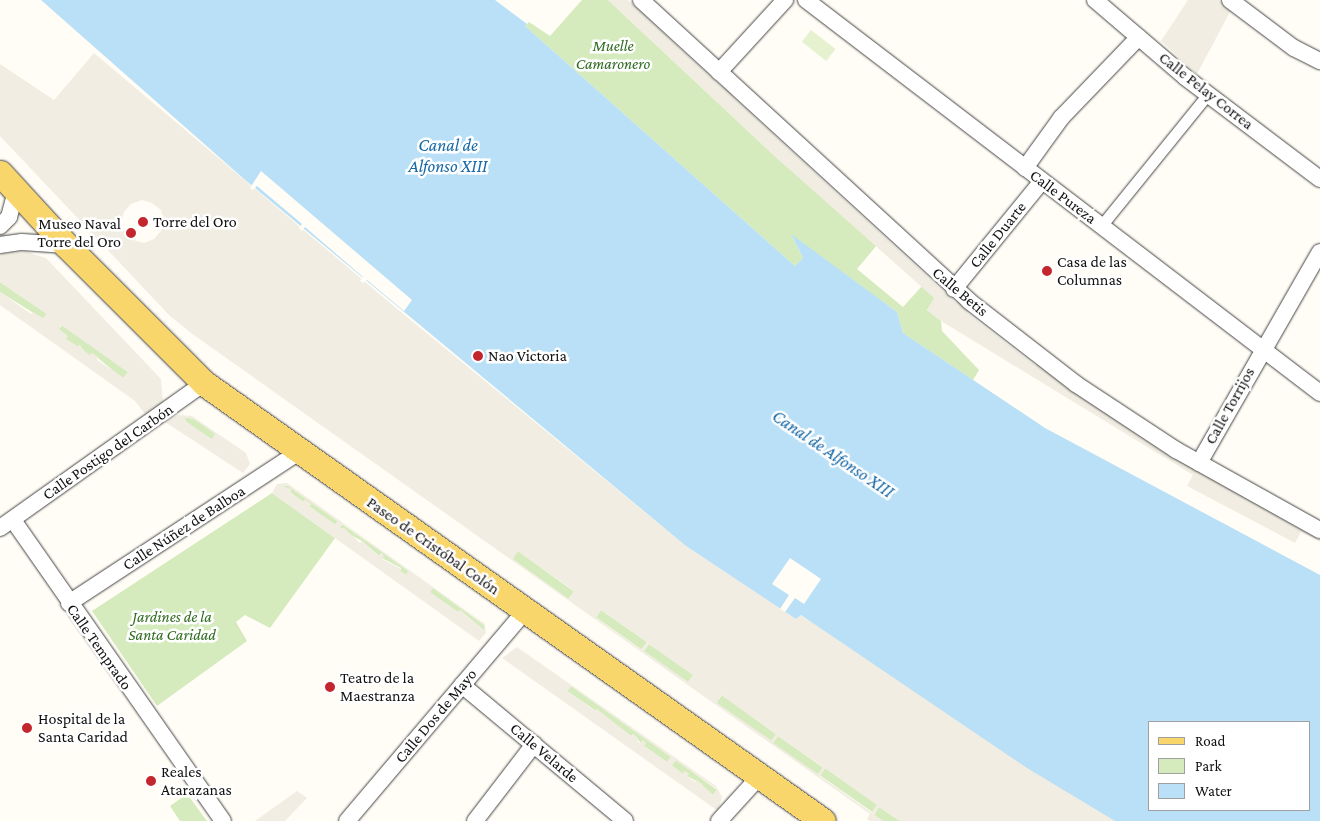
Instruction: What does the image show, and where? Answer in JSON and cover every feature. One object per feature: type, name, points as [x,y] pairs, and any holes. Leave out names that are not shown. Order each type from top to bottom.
[{"type":"main road","name":"Paseo de Cristóbal Colón","points":[[8,182],[66,245],[204,383],[823,821]]},
{"type":"street","name":"Calle Betis","points":[[641,0],[954,289],[1076,384],[1199,463],[1320,530]]},
{"type":"street","points":[[719,72],[785,0]]},
{"type":"street","name":"Calle Pureza","points":[[806,0],[1320,393]]},
{"type":"street","name":"Calle Pelay Correa","points":[[1095,0],[1208,94],[1320,179]]},
{"type":"street","points":[[1230,0],[1294,48],[1320,61]]},
{"type":"street","points":[[1025,168],[1061,118],[1138,37]]},
{"type":"street","points":[[1100,226],[1208,94]]},
{"type":"street","name":"Calle Duarte","points":[[954,289],[1042,181]]},
{"type":"street","points":[[0,226],[9,217],[8,182]]},
{"type":"street","points":[[0,245],[22,242],[66,245]]},
{"type":"street","name":"Calle Torrijos","points":[[1199,463],[1262,349],[1320,252]]},
{"type":"street","name":"Calle Postigo del Carbón","points":[[6,524],[204,383]]},
{"type":"street","name":"Calle Núñez de Balboa","points":[[69,603],[299,452]]},
{"type":"street","name":"Calle Temprado","points":[[6,524],[69,603],[223,821]]},
{"type":"street","name":"Calle Dos de Mayo","points":[[347,821],[525,610]]},
{"type":"street","name":"Calle Velarde","points":[[462,685],[626,821]]},
{"type":"street","points":[[475,821],[534,744]]},
{"type":"street","points":[[719,821],[760,776]]},
{"type":"green space","name":"Muelle Camaronero","points":[[582,0],[608,0],[779,160],[877,245],[857,269],[903,307],[922,286],[935,298],[927,310],[941,321],[942,331],[979,370],[973,380],[903,333],[897,312],[792,236],[803,258],[795,266],[525,26],[529,22],[550,36]]},
{"type":"green space","points":[[811,30],[835,49],[826,61],[802,42]]},
{"type":"green space","points":[[0,282],[47,314],[43,319],[0,292]]},
{"type":"green space","points":[[62,325],[128,372],[123,379],[92,353],[90,356],[80,345],[78,347],[66,339],[59,329]]},
{"type":"green space","points":[[132,375],[149,387],[144,394],[131,384],[129,379]]},
{"type":"green space","points":[[184,417],[194,419],[216,434],[212,440],[185,421]]},
{"type":"green space","points":[[279,485],[288,486],[338,521],[335,525],[309,506],[311,504],[305,500],[303,502],[290,492],[291,490]]},
{"type":"green space","name":"Jardines de la Santa Caridad","points":[[272,493],[335,538],[270,628],[245,615],[236,622],[247,641],[157,706],[92,611]]},
{"type":"green space","points":[[342,524],[409,571],[406,575],[400,571],[401,568],[382,558],[381,554],[379,556],[362,541],[345,532],[344,528],[339,528]]},
{"type":"green space","points":[[518,551],[574,592],[568,600],[512,559]]},
{"type":"green space","points":[[433,588],[484,625],[485,631],[460,610],[458,612],[429,592]]},
{"type":"green space","points":[[601,610],[647,642],[642,649],[596,617]]},
{"type":"green space","points":[[649,644],[693,675],[688,682],[644,651]]},
{"type":"green space","points":[[571,686],[671,757],[667,762],[644,746],[643,741],[641,743],[633,734],[631,736],[597,710],[567,691]]},
{"type":"green space","points":[[722,695],[776,734],[770,742],[716,703]]},
{"type":"green space","points":[[778,736],[823,768],[818,775],[773,743]]},
{"type":"green space","points":[[676,760],[717,790],[713,795],[701,787],[702,784],[687,776],[685,771],[683,774],[671,765]]},
{"type":"green space","points":[[825,768],[877,805],[872,812],[820,775]]},
{"type":"green space","points":[[187,794],[207,821],[180,821],[170,806]]},
{"type":"green space","points":[[879,807],[900,821],[883,821],[874,815]]},
{"type":"shaded area","points":[[608,0],[628,0],[721,86],[725,83],[735,92],[732,96],[956,303],[960,300],[970,308],[967,313],[1036,366],[1039,362],[1320,535],[1320,541],[1301,532],[1295,543],[1187,486],[1193,475],[941,321],[927,310],[934,298],[779,160]]},
{"type":"shaded area","points":[[1188,0],[1219,0],[1231,10],[1197,74],[1161,41]]},
{"type":"shaded area","points":[[94,53],[396,308],[686,546],[796,619],[801,615],[1115,821],[900,821],[879,807],[874,815],[883,821],[870,821],[867,819],[870,814],[191,333],[170,316],[0,136],[0,64],[54,100]],"holes":[[[142,200],[152,203],[161,210],[164,221],[161,231],[154,239],[144,243],[133,240],[125,233],[121,223],[124,212],[131,204]],[[518,551],[574,591],[569,599],[513,559]],[[601,610],[647,642],[642,650],[596,618]],[[649,644],[693,675],[688,682],[644,651]],[[721,695],[776,734],[772,741],[717,703]],[[778,736],[823,767],[818,774],[773,743]],[[825,768],[877,805],[872,813],[820,776]]]},
{"type":"shaded area","points":[[24,251],[46,258],[161,379],[163,403],[149,419],[135,401],[0,305],[0,292],[31,314],[33,312],[43,318],[47,314],[0,282],[0,254]],"holes":[[[61,325],[128,372],[124,378],[97,360],[98,357],[82,350],[80,344],[78,347],[66,339],[68,336],[59,329]]]},
{"type":"shaded area","points":[[178,415],[192,416],[246,453],[250,464],[243,473],[162,420]],"holes":[[[185,417],[194,419],[215,434],[212,439],[186,422]]]},
{"type":"shaded area","points":[[287,483],[485,624],[486,633],[479,641],[272,493],[277,484]],"holes":[[[280,485],[288,486],[337,521],[336,525],[309,506],[311,504],[305,499],[303,502],[290,492],[291,489]],[[343,524],[408,571],[406,575],[400,571],[401,569],[382,559],[384,556],[381,553],[378,556],[362,541],[360,543],[344,528],[340,528]],[[433,588],[484,625],[485,631],[460,610],[458,612],[430,592]]]},
{"type":"shaded area","points":[[517,647],[716,786],[722,797],[718,811],[502,658]],"holes":[[[571,686],[671,757],[667,762],[644,746],[646,743],[643,740],[640,743],[633,734],[631,736],[597,709],[595,711],[567,691]],[[675,760],[717,789],[713,795],[697,780],[695,782],[687,776],[689,774],[685,771],[683,774],[672,766]]]},
{"type":"shaded area","points":[[297,791],[307,798],[285,821],[255,821]]},
{"type":"water","name":"Canal de Alfonso XIII","points":[[41,0],[495,0],[527,24],[525,26],[795,266],[803,258],[791,234],[897,312],[903,333],[1045,428],[1320,575],[1320,821],[1115,821],[1027,768],[801,615],[796,619],[686,546],[244,179]]},
{"type":"pier","points":[[261,171],[412,300],[404,311],[367,280],[363,283],[360,281],[363,277],[305,227],[302,231],[299,228],[302,224],[257,186],[253,190],[250,188]]},
{"type":"pier","points":[[790,558],[821,579],[804,604],[795,598],[785,612],[780,609],[789,595],[772,584]]},
{"type":"place","name":"Torre del Oro","points":[[143,222]]},
{"type":"place","name":"Museo Naval Torre del Oro","points":[[131,233]]},
{"type":"place","name":"Casa de las Columnas","points":[[1047,271]]},
{"type":"place","name":"Nao Victoria","points":[[478,356]]},
{"type":"place","name":"Teatro de la Maestranza","points":[[330,687]]},
{"type":"place","name":"Hospital de la Santa Caridad","points":[[27,728]]},
{"type":"place","name":"Reales Atarazanas","points":[[151,781]]}]
